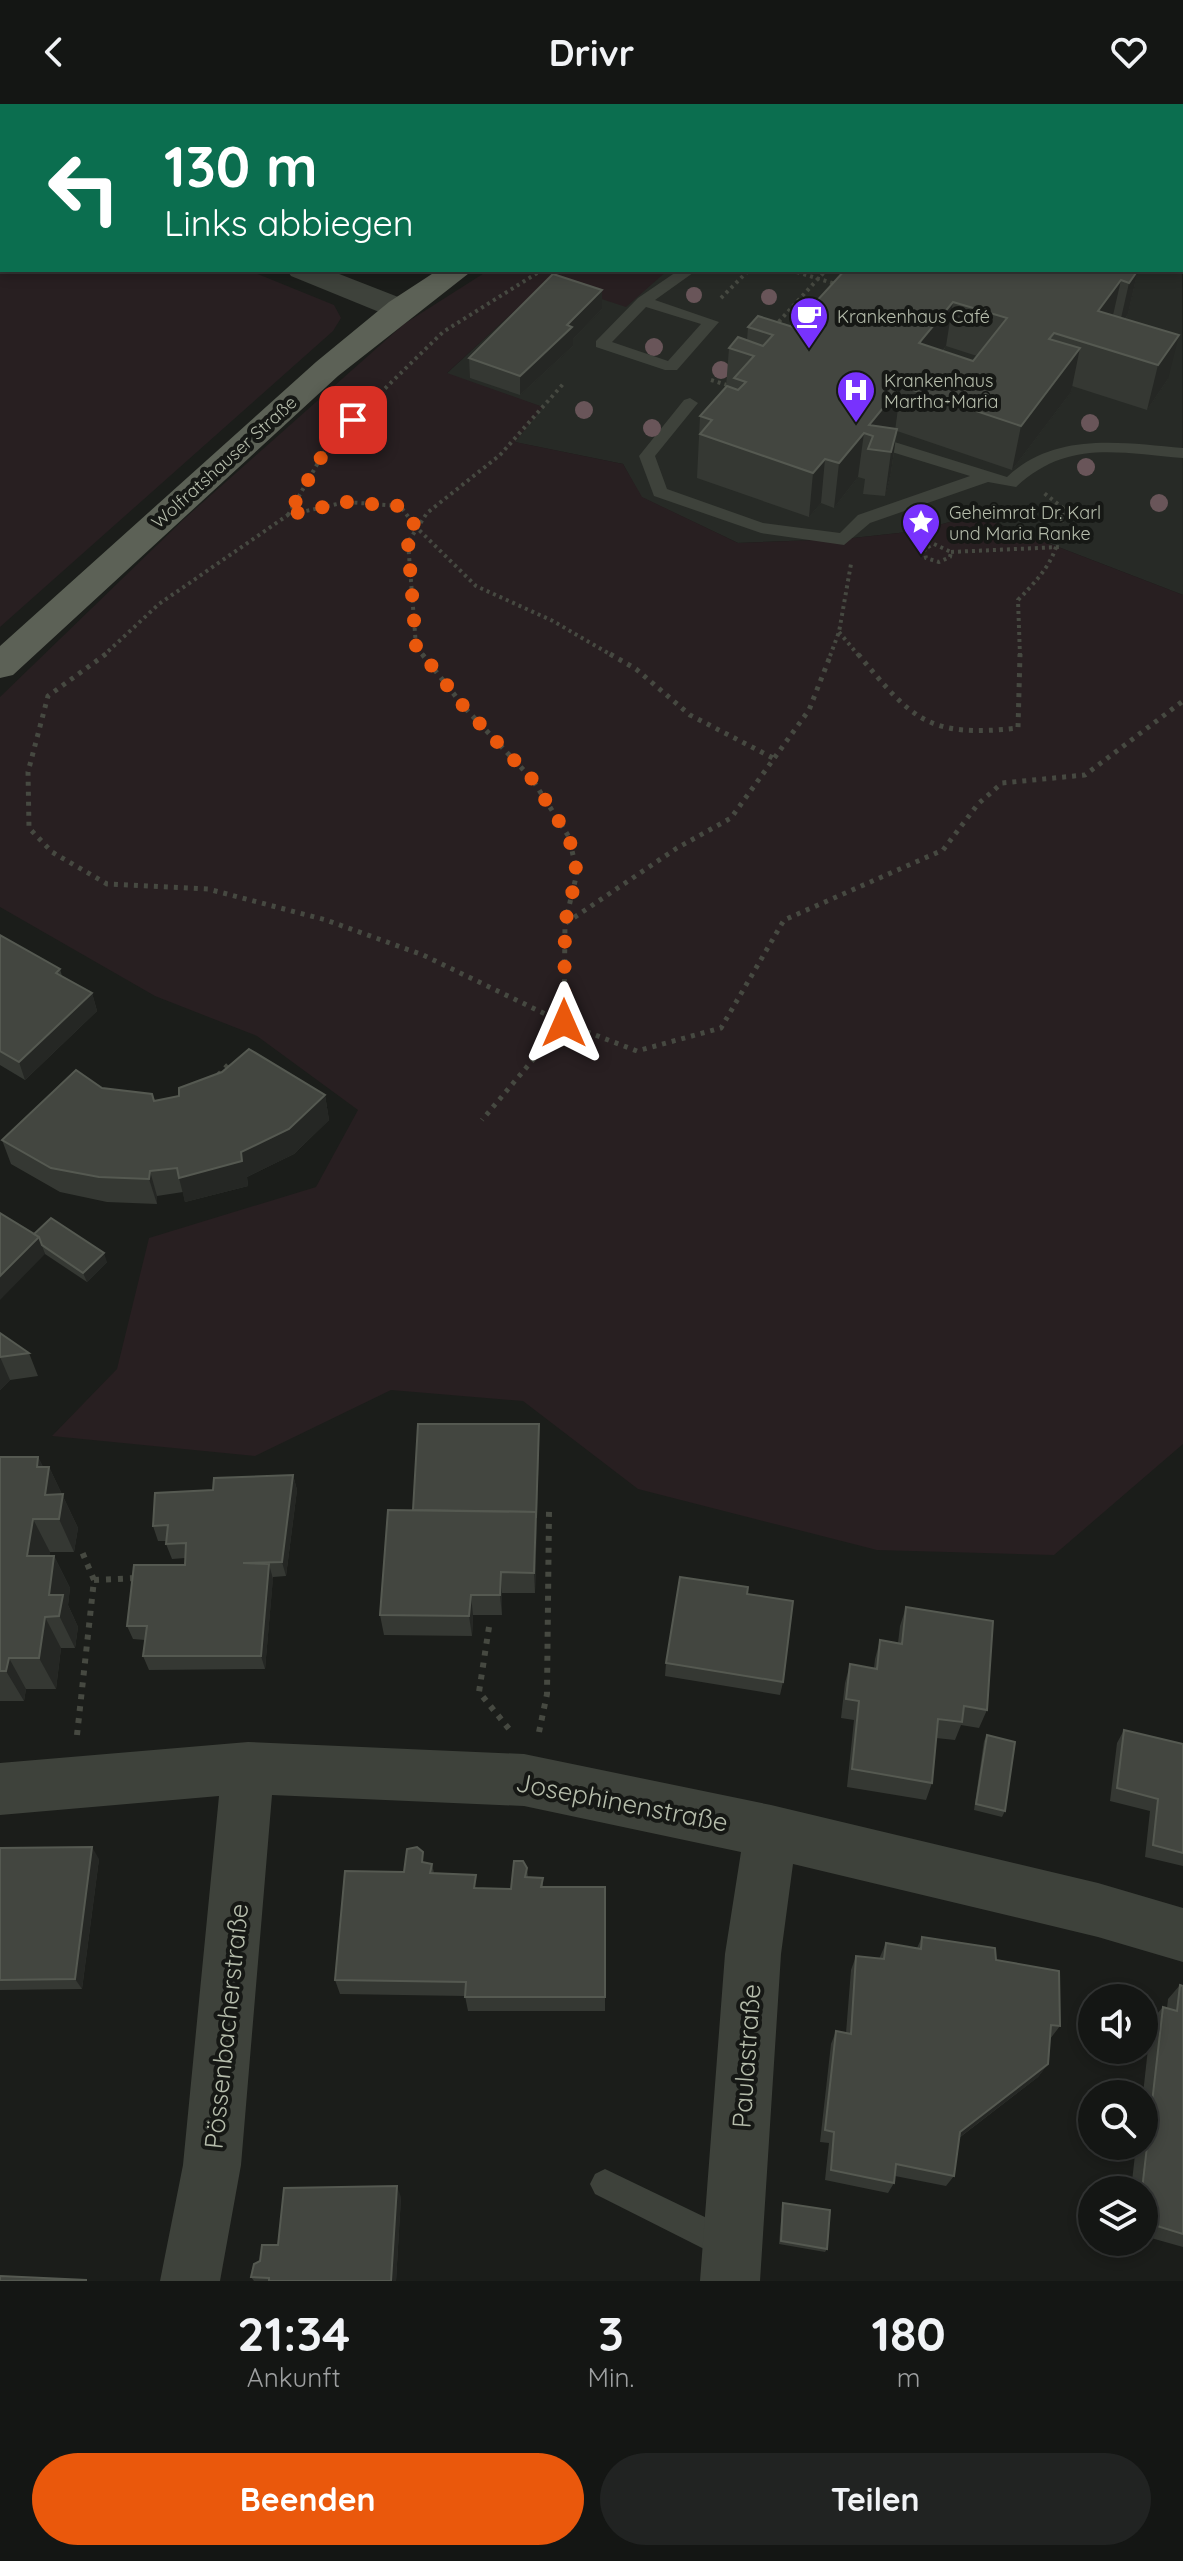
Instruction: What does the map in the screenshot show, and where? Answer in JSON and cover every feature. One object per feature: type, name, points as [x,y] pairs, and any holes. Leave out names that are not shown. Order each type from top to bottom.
[{"type":"main road","name":"Wolfratshauser Straße","points":[[0,666],[327,369],[400,309],[455,272]]},
{"type":"street","points":[[307,272],[400,309]]},
{"type":"street","name":"Josephinenstraße","points":[[0,1789],[248,1768],[526,1780],[771,1832],[1098,1910],[1183,1935]]},
{"type":"street","name":"Pössenbacherstraße","points":[[190,2281],[212,2165],[248,1768]]},
{"type":"street","name":"Paulastraße","points":[[731,2264],[753,1954],[771,1832]]},
{"type":"lane","points":[[643,301],[711,322],[671,367],[602,344],[643,301],[686,272]]},
{"type":"lane","points":[[690,403],[647,456],[660,492],[761,528],[844,539],[864,519],[987,476]]},
{"type":"lane","points":[[888,445],[1010,483],[1039,459],[1070,450],[1125,449],[1183,453]]},
{"type":"lane","points":[[605,2184],[731,2264]]},
{"type":"path","points":[[288,515],[330,442],[443,332],[539,272]]},
{"type":"path","points":[[701,319],[747,272]]},
{"type":"path","points":[[796,272],[846,287]]},
{"type":"path","points":[[773,329],[824,272]]},
{"type":"path","points":[[711,380],[731,387]]},
{"type":"path","points":[[482,1120],[564,1023],[565,923],[577,873],[569,837],[532,779],[465,708],[416,646],[408,542],[427,513],[500,455],[564,383]]},
{"type":"path","points":[[839,632],[892,699],[929,727],[977,734],[1018,728],[1024,691],[1017,641],[1018,600],[1058,557],[1063,508],[1048,494],[1010,483]]},
{"type":"path","points":[[775,759],[690,715],[636,669],[553,621],[476,586],[417,528],[400,506],[346,502],[288,515],[159,604],[113,649],[48,696],[28,772],[29,828],[52,852],[107,884],[208,889],[326,920],[423,955],[564,1023],[637,1051],[721,1028],[784,920],[943,850],[978,804],[1002,783],[1085,775],[1183,701]]},
{"type":"path","points":[[565,923],[677,848],[731,818],[775,759],[809,710],[839,632],[852,567],[844,539]]},
{"type":"path","points":[[951,552],[948,560],[939,562],[926,558],[924,552],[934,544],[951,552],[1060,547]]},
{"type":"path","points":[[211,1082],[228,1065]]},
{"type":"path","points":[[526,1780],[547,1694],[549,1511]]},
{"type":"path","points":[[71,1783],[94,1580],[80,1547]]},
{"type":"path","points":[[94,1580],[150,1577]]},
{"type":"path","points":[[489,1627],[479,1692],[509,1727],[526,1780]]},
{"type":"shaded area","points":[[0,272],[253,272],[334,305],[341,318],[333,331],[0,627]]},
{"type":"shaded area","points":[[486,272],[666,272],[626,307],[547,281],[447,373],[543,407],[515,442],[623,464],[642,497],[738,543],[844,539],[917,531],[975,515],[1183,595],[1183,1444],[1054,1555],[877,1550],[638,1489],[523,1401],[391,1390],[255,1456],[52,1436],[117,1369],[149,1238],[316,1187],[358,1110],[257,1036],[155,996],[0,907],[0,697],[184,519],[404,324]]},
{"type":"shaded area","name":"Krankenhaus Martha-Maria","points":[[646,272],[1182,272],[1183,595],[975,515],[917,531],[844,539],[738,543],[641,497],[623,464],[514,442],[542,407],[446,374],[547,281]]},
{"type":"building","points":[[843,272],[1137,272],[1129,283],[1121,280],[1098,311],[1179,335],[1158,365],[1054,333],[1049,339],[1080,348],[1021,426],[901,386],[869,425],[897,429],[891,452],[868,449],[873,436],[864,433],[839,463],[825,459],[813,473],[700,434],[712,420],[700,416],[727,386],[738,390],[746,382],[734,378],[754,356],[729,348],[738,337],[763,346],[773,335],[748,327],[758,316],[793,327]],"holes":[[[953,302],[1007,318],[973,361],[919,343]]]},
{"type":"building","points":[[553,274],[602,290],[567,325],[572,327],[520,376],[469,358]]},
{"type":"building","points":[[0,935],[60,969],[56,973],[92,993],[19,1062],[0,1051]]},
{"type":"building","points":[[249,1049],[325,1095],[289,1129],[241,1152],[242,1161],[179,1178],[177,1168],[150,1171],[149,1179],[99,1177],[51,1168],[2,1140],[76,1070],[102,1088],[152,1094],[154,1101],[179,1096],[179,1088],[222,1072]]},
{"type":"building","points":[[0,1213],[39,1237],[0,1276]]},
{"type":"building","points":[[51,1218],[104,1253],[83,1273],[42,1245],[34,1234]]},
{"type":"building","points":[[0,1333],[29,1353],[0,1357]]},
{"type":"building","points":[[418,1424],[539,1424],[536,1518],[536,1512],[413,1510]]},
{"type":"building","points":[[0,1457],[38,1457],[37,1467],[49,1467],[45,1495],[63,1494],[59,1519],[33,1519],[27,1556],[54,1556],[49,1595],[63,1595],[59,1616],[45,1617],[39,1658],[9,1658],[6,1671],[0,1671]]},
{"type":"building","points":[[293,1475],[282,1562],[243,1563],[269,1564],[261,1656],[143,1656],[147,1626],[127,1626],[134,1565],[185,1565],[186,1543],[166,1544],[168,1525],[153,1526],[155,1493],[213,1490],[214,1478]]},
{"type":"building","points":[[388,1510],[536,1512],[534,1573],[501,1572],[500,1595],[471,1595],[469,1616],[380,1615]]},
{"type":"building","points":[[680,1577],[748,1587],[747,1594],[793,1601],[783,1682],[666,1663]]},
{"type":"building","points":[[906,1607],[993,1621],[987,1710],[964,1706],[962,1722],[938,1719],[932,1783],[852,1769],[859,1701],[846,1699],[850,1664],[877,1669],[880,1640],[902,1644]]},
{"type":"building","points":[[1124,1730],[1183,1744],[1183,1853],[1153,1845],[1158,1799],[1117,1788]]},
{"type":"building","points":[[987,1735],[1015,1742],[1005,1811],[976,1804]]},
{"type":"building","points":[[92,1847],[75,1979],[0,1980],[0,1848]]},
{"type":"building","points":[[417,1847],[423,1852],[422,1862],[432,1864],[430,1873],[476,1875],[474,1888],[511,1889],[514,1861],[523,1861],[527,1868],[525,1877],[543,1878],[541,1887],[605,1887],[605,1997],[465,1997],[466,1982],[335,1980],[345,1871],[404,1872],[407,1849]]},
{"type":"building","points":[[922,1937],[995,1948],[996,1960],[1059,1971],[1060,2026],[1051,2025],[1048,2064],[960,2132],[954,2176],[896,2164],[894,2183],[831,2170],[834,2132],[825,2130],[836,2031],[851,2034],[856,1956],[884,1959],[886,1943],[921,1949]]},
{"type":"building","points":[[1180,1985],[1183,1986],[1183,2234],[1158,2226],[1158,2176],[1144,2176],[1145,2160],[1158,2160],[1158,2080],[1155,2080],[1163,2007],[1177,2011]]},
{"type":"building","points":[[397,2186],[391,2281],[269,2281],[269,2278],[251,2277],[254,2264],[260,2261],[262,2245],[278,2245],[284,2188]]},
{"type":"building","points":[[783,2203],[830,2210],[827,2249],[781,2241]]},
{"type":"building","points":[[0,2276],[87,2280],[0,2281]]},
{"type":"place","name":"Krankenhaus Café","points":[[809,350]]},
{"type":"place","name":"Krankenhaus Martha-Maria","points":[[856,424]]},
{"type":"place","name":"Geheimrat Dr. Karl und Maria Ranke","points":[[921,556]]},
{"type":"route","points":[[353,420],[330,442],[288,515],[346,502],[400,506],[417,528],[408,542],[416,646],[465,708],[532,779],[569,837],[577,873],[565,923],[564,1023]]}]
